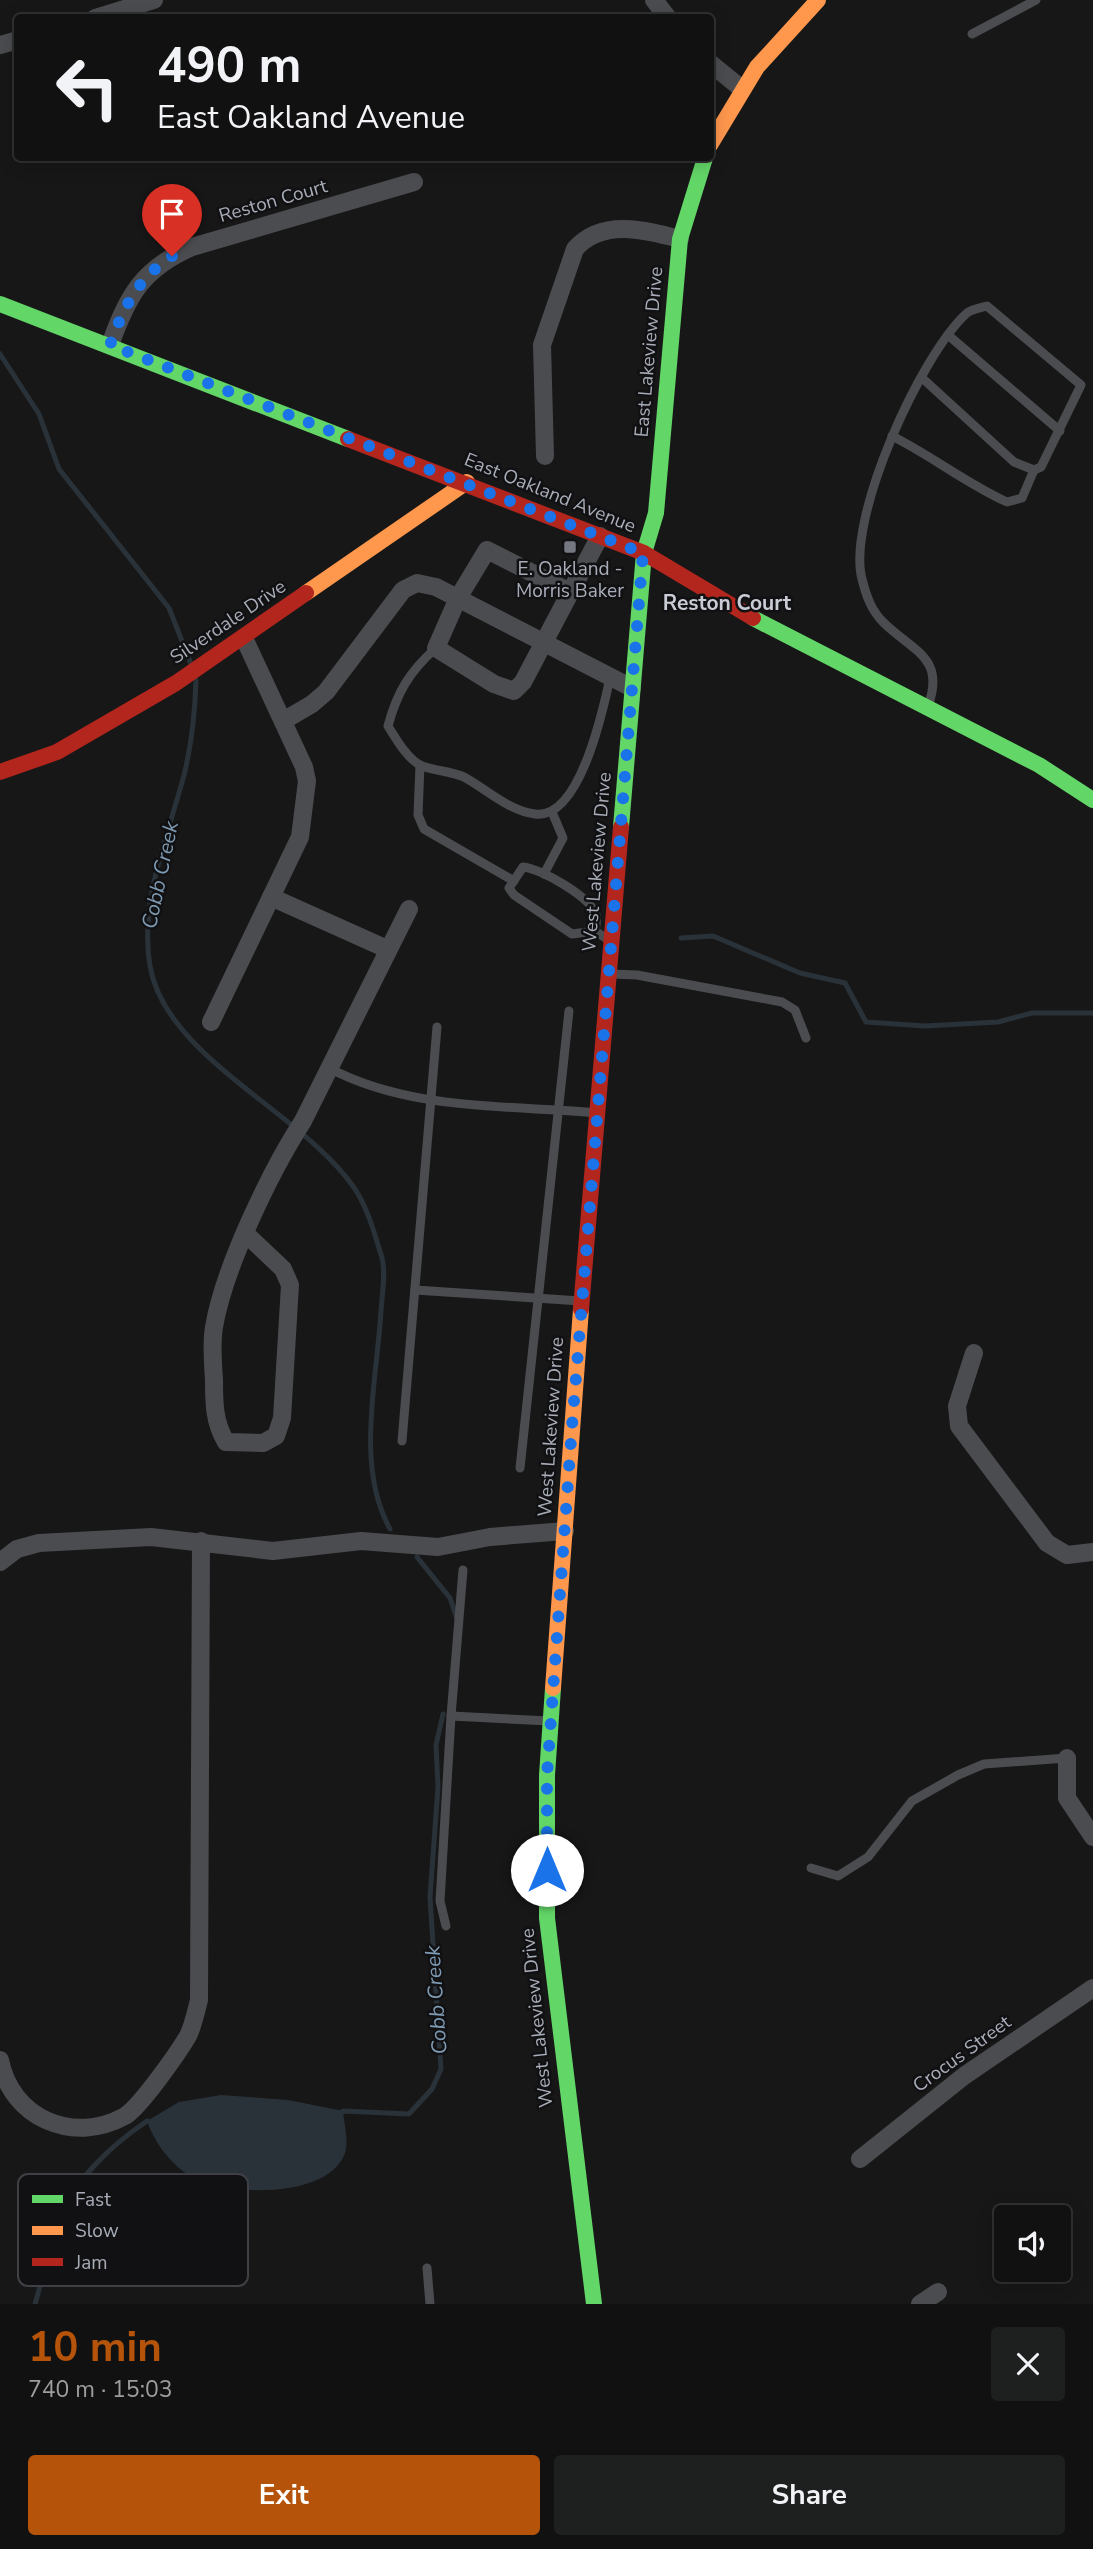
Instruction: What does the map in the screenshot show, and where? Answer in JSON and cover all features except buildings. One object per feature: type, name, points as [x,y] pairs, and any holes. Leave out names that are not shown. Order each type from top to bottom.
[{"type":"street","points":[[108,14],[155,0]]},
{"type":"street","points":[[654,0],[665,14]]},
{"type":"street","points":[[714,138],[761,61],[818,0]]},
{"type":"street","points":[[714,66],[742,89]]},
{"type":"street","name":"East Lakeview Drive","points":[[643,553],[656,513],[680,239],[704,161]]},
{"type":"street","name":"Reston Court","points":[[110,345],[123,308],[135,289],[151,270],[172,256],[192,247],[414,182]]},
{"type":"street","points":[[545,456],[542,345],[575,249],[584,239],[620,228],[646,230],[680,239]]},
{"type":"street","name":"East Oakland Avenue","points":[[0,304],[467,482],[643,553],[761,623],[1039,765],[1093,800]]},
{"type":"street","name":"Silverdale Drive","points":[[0,772],[57,752],[176,683],[467,482]]},
{"type":"street","points":[[570,593],[487,550],[458,598],[436,648],[494,684],[514,691],[523,682],[544,643],[600,536]]},
{"type":"street","name":"West Lakeview Drive","points":[[594,2304],[547,1918],[547,1775],[582,1301],[643,553]]},
{"type":"street","points":[[283,722],[326,692],[403,590],[417,583],[436,587],[632,688]]},
{"type":"street","points":[[211,1022],[300,837],[307,781],[244,638]]},
{"type":"street","points":[[271,897],[387,949]]},
{"type":"street","points":[[246,1234],[283,1269],[290,1285],[282,1418],[275,1436],[263,1443],[226,1442],[219,1431],[214,1410],[213,1329],[224,1286],[246,1234],[284,1150],[303,1121],[409,909]]},
{"type":"street","points":[[974,1353],[957,1406],[959,1426],[1047,1543],[1068,1555],[1093,1552]]},
{"type":"street","points":[[0,1562],[17,1549],[38,1543],[150,1537],[273,1550],[361,1541],[438,1547],[490,1537],[565,1531]]},
{"type":"street","points":[[0,2060],[3,2077],[15,2098],[43,2120],[69,2129],[95,2126],[126,2116],[154,2084],[189,2034],[200,2000],[201,1541]]},
{"type":"street","points":[[1067,1758],[1067,1798],[1093,1837]]},
{"type":"street","name":"Crocus Street","points":[[860,2159],[964,2076],[1093,1988]]},
{"type":"street","points":[[920,2304],[938,2292]]},
{"type":"lane","points":[[972,34],[1036,0]]},
{"type":"lane","points":[[892,436],[932,456],[970,482],[1007,502],[1022,498],[1034,470],[1041,467],[1060,431],[1081,385],[987,306],[969,311],[948,335],[922,377],[892,436],[870,500],[858,565],[867,598],[881,621],[917,649],[931,667],[935,686],[927,707]]},
{"type":"lane","points":[[948,335],[1060,431]]},
{"type":"lane","points":[[922,377],[1014,462],[1034,470]]},
{"type":"lane","points":[[436,648],[407,676],[395,700],[388,726],[398,743],[420,765],[462,776],[520,810],[537,815],[552,812],[565,800],[600,730],[610,678]]},
{"type":"lane","points":[[420,765],[418,815],[424,829],[514,881]]},
{"type":"lane","points":[[544,874],[563,838],[552,812]]},
{"type":"lane","points":[[595,931],[597,916],[591,906],[568,887],[531,867],[523,867],[509,888],[514,895],[572,934],[595,931],[612,942]]},
{"type":"lane","points":[[609,974],[637,975],[782,1002],[795,1010],[806,1038]]},
{"type":"lane","points":[[520,1468],[569,1011]]},
{"type":"lane","points":[[402,1441],[437,1027]]},
{"type":"lane","points":[[329,1068],[359,1084],[430,1101],[597,1113]]},
{"type":"lane","points":[[415,1290],[582,1301]]},
{"type":"lane","points":[[446,1926],[440,1901],[443,1811],[463,1570]]},
{"type":"lane","points":[[451,1716],[551,1721]]},
{"type":"lane","points":[[811,1868],[838,1876],[868,1857],[912,1801],[984,1764],[1067,1758]]},
{"type":"lane","points":[[427,2268],[430,2304]]},
{"type":"shaded area","points":[[221,2095],[288,2100],[343,2111],[345,2153],[335,2169],[317,2180],[296,2187],[248,2190],[248,2174],[188,2174],[162,2149],[147,2121],[179,2102]]},
{"type":"waterway","name":"Cobb Creek","points":[[0,354],[39,414],[59,469],[169,608],[191,664]]},
{"type":"waterway","name":"Cobb Creek","points":[[196,680],[193,728],[187,763],[163,845],[148,918],[150,966],[161,999],[181,1029],[208,1057],[332,1161],[360,1197],[374,1231],[384,1270],[371,1451],[379,1504],[390,1529]]},
{"type":"waterway","points":[[681,938],[713,936],[800,973],[845,983],[866,1022],[925,1026],[998,1022],[1032,1013],[1093,1013]]},
{"type":"waterway","name":"Cobb Creek","points":[[417,1557],[450,1598],[457,1619]]},
{"type":"waterway","name":"Cobb Creek","points":[[339,2115],[343,2111],[409,2114],[432,2089],[441,2069],[430,1897],[438,1787],[436,1745],[443,1714]]},
{"type":"waterway","name":"Cobb Creek","points":[[87,2174],[119,2142],[147,2121],[153,2122]]},
{"type":"waterway","name":"Cobb Creek","points":[[35,2304],[40,2286]]},
{"type":"traffic: fast","points":[[621,827],[644,553],[656,513],[680,239],[704,161]]},
{"type":"traffic: fast","points":[[0,304],[348,439]]},
{"type":"traffic: fast","points":[[753,618],[1039,765],[1093,800]]},
{"type":"traffic: fast","points":[[553,1688],[547,1775],[547,1918],[594,2304]]},
{"type":"traffic: slow","points":[[714,138],[757,67],[818,0]]},
{"type":"traffic: slow","points":[[306,593],[467,482]]},
{"type":"traffic: slow","points":[[553,1688],[581,1309]]},
{"type":"traffic: jam","points":[[348,439],[644,553],[753,618]]},
{"type":"traffic: jam","points":[[0,772],[57,752],[176,683],[306,593]]},
{"type":"traffic: jam","points":[[581,1309],[621,827]]},
{"type":"place","name":"E. Oakland - Morris Baker","points":[[570,547]]},
{"type":"district","name":"Reston Court","points":[[727,603]]},
{"type":"route","points":[[172,256],[151,270],[135,289],[123,308],[110,345],[467,482],[643,553],[572,1426],[547,1775],[547,1870]]}]
